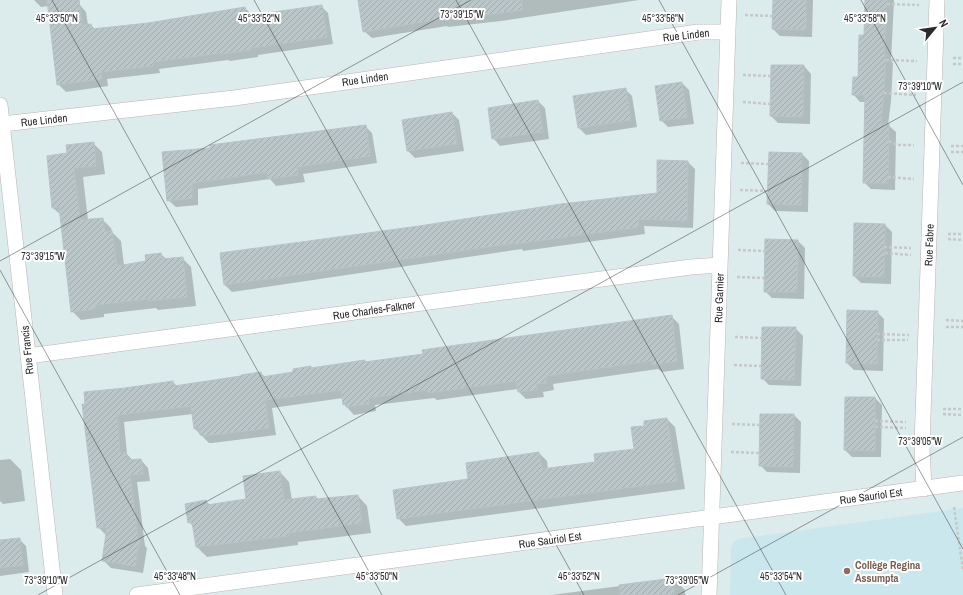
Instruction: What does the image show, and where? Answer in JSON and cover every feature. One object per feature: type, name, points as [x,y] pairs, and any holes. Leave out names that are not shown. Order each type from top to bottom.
[{"type":"street","name":"Rue Garnier","points":[[709,595],[713,518],[729,0]]},
{"type":"street","name":"Rue Fabre","points":[[924,489],[922,446],[937,0]]},
{"type":"street","name":"Rue Linden","points":[[2,124],[234,98],[698,32],[728,32]]},
{"type":"street","name":"Rue Francis","points":[[0,105],[55,595]]},
{"type":"street","name":"Rue Charles-Falkner","points":[[28,356],[691,267],[720,266]]},
{"type":"street","name":"Rue Sauriol Est","points":[[137,595],[963,483]]},
{"type":"path","points":[[887,4],[919,5]]},
{"type":"path","points":[[745,15],[772,16]]},
{"type":"path","points":[[953,58],[963,58]]},
{"type":"path","points":[[886,60],[917,61]]},
{"type":"path","points":[[953,64],[963,64]]},
{"type":"path","points":[[744,75],[770,76]]},
{"type":"path","points":[[884,93],[916,95]]},
{"type":"path","points":[[743,102],[770,104]]},
{"type":"path","points":[[889,141],[897,145],[914,145]]},
{"type":"path","points":[[951,146],[963,146]]},
{"type":"path","points":[[950,152],[963,152]]},
{"type":"path","points":[[741,163],[768,164]]},
{"type":"path","points":[[888,177],[914,178]]},
{"type":"path","points":[[740,190],[768,191]]},
{"type":"path","points":[[948,234],[963,234]]},
{"type":"path","points":[[948,239],[963,240]]},
{"type":"path","points":[[884,247],[912,248]]},
{"type":"path","points":[[738,250],[765,251]]},
{"type":"path","points":[[884,253],[911,255]]},
{"type":"path","points":[[737,277],[764,278]]},
{"type":"path","points":[[946,320],[963,321]]},
{"type":"path","points":[[946,327],[963,327]]},
{"type":"path","points":[[877,334],[909,334]]},
{"type":"path","points":[[735,337],[762,338]]},
{"type":"path","points":[[877,340],[909,340]]},
{"type":"path","points":[[734,365],[761,366]]},
{"type":"path","points":[[943,409],[963,409]]},
{"type":"path","points":[[943,414],[963,415]]},
{"type":"path","points":[[875,421],[906,422]]},
{"type":"path","points":[[732,424],[760,425]]},
{"type":"path","points":[[875,427],[906,428]]},
{"type":"path","points":[[731,452],[759,453]]},
{"type":"path","points":[[954,507],[963,570]]},
{"type":"shaded area","name":"Collège Regina Assumpta","points":[[963,508],[963,595],[730,595],[731,547],[738,539]]},
{"type":"building","points":[[47,0],[79,0],[82,25],[91,24],[92,29],[148,23],[245,7],[247,16],[322,5],[327,37],[252,48],[252,50],[153,62],[153,66],[101,72],[102,79],[57,85]]},
{"type":"building","points":[[358,0],[522,0],[522,10],[440,21],[440,19],[363,32]]},
{"type":"building","points":[[773,0],[806,0],[806,30],[772,29]]},
{"type":"building","points":[[865,0],[887,0],[884,55],[886,55],[881,124],[889,124],[888,183],[863,183],[865,95],[852,95],[853,77],[858,77],[859,35],[864,35]]},
{"type":"building","points":[[771,65],[804,65],[803,117],[770,116]]},
{"type":"building","points":[[682,82],[687,117],[660,121],[655,86]]},
{"type":"building","points":[[626,88],[631,120],[578,128],[573,96]]},
{"type":"building","points":[[538,100],[543,132],[492,139],[488,108]]},
{"type":"building","points":[[452,112],[457,144],[407,151],[402,120]]},
{"type":"building","points":[[366,125],[370,156],[297,167],[298,175],[268,179],[267,172],[192,183],[192,198],[167,201],[162,152],[210,148],[210,145]]},
{"type":"building","points":[[94,142],[96,166],[74,168],[80,220],[103,218],[105,232],[112,231],[117,266],[146,261],[145,255],[161,253],[162,259],[183,257],[187,297],[148,301],[148,299],[95,305],[95,309],[71,312],[59,207],[52,208],[47,156],[67,153],[66,145]]},
{"type":"building","points":[[769,152],[802,153],[801,205],[767,204]]},
{"type":"building","points":[[657,160],[688,161],[687,221],[638,219],[639,227],[515,243],[224,285],[220,253],[419,226],[561,204],[657,193]]},
{"type":"building","points":[[854,223],[885,224],[884,277],[853,276]]},
{"type":"building","points":[[765,239],[798,240],[797,292],[764,292]]},
{"type":"building","points":[[847,310],[878,311],[877,364],[846,363]]},
{"type":"building","points":[[672,315],[677,361],[653,365],[650,361],[546,376],[546,383],[536,384],[537,390],[518,392],[516,381],[428,393],[428,390],[368,398],[369,404],[346,407],[345,404],[343,405],[341,390],[265,400],[269,428],[204,436],[200,435],[199,428],[194,429],[191,406],[117,415],[120,453],[126,452],[127,460],[141,459],[143,474],[130,475],[138,539],[140,539],[135,566],[102,561],[107,527],[97,528],[82,404],[85,404],[84,392],[173,381],[174,386],[261,372],[262,377],[293,372],[293,369],[311,366],[311,368],[365,360],[365,362],[423,354],[422,350]]},
{"type":"building","points":[[762,327],[796,327],[794,380],[761,379]]},
{"type":"building","points":[[845,397],[875,397],[875,451],[844,450]]},
{"type":"building","points":[[760,414],[794,414],[793,467],[759,466]]},
{"type":"building","points":[[667,418],[677,481],[397,519],[393,490],[468,479],[466,463],[539,452],[542,469],[595,462],[594,454],[634,449],[631,427],[644,426],[644,421]]},
{"type":"building","points":[[280,471],[284,500],[316,496],[316,499],[358,495],[362,523],[288,533],[289,536],[196,547],[192,522],[188,523],[185,504],[206,500],[207,505],[246,499],[243,476]]},
{"type":"building","points":[[20,538],[23,565],[0,568],[0,540]]},
{"type":"building","points":[[674,578],[674,595],[620,595],[619,585]]},
{"type":"place","name":"Collège Regina Assumpta","points":[[847,571]]}]
